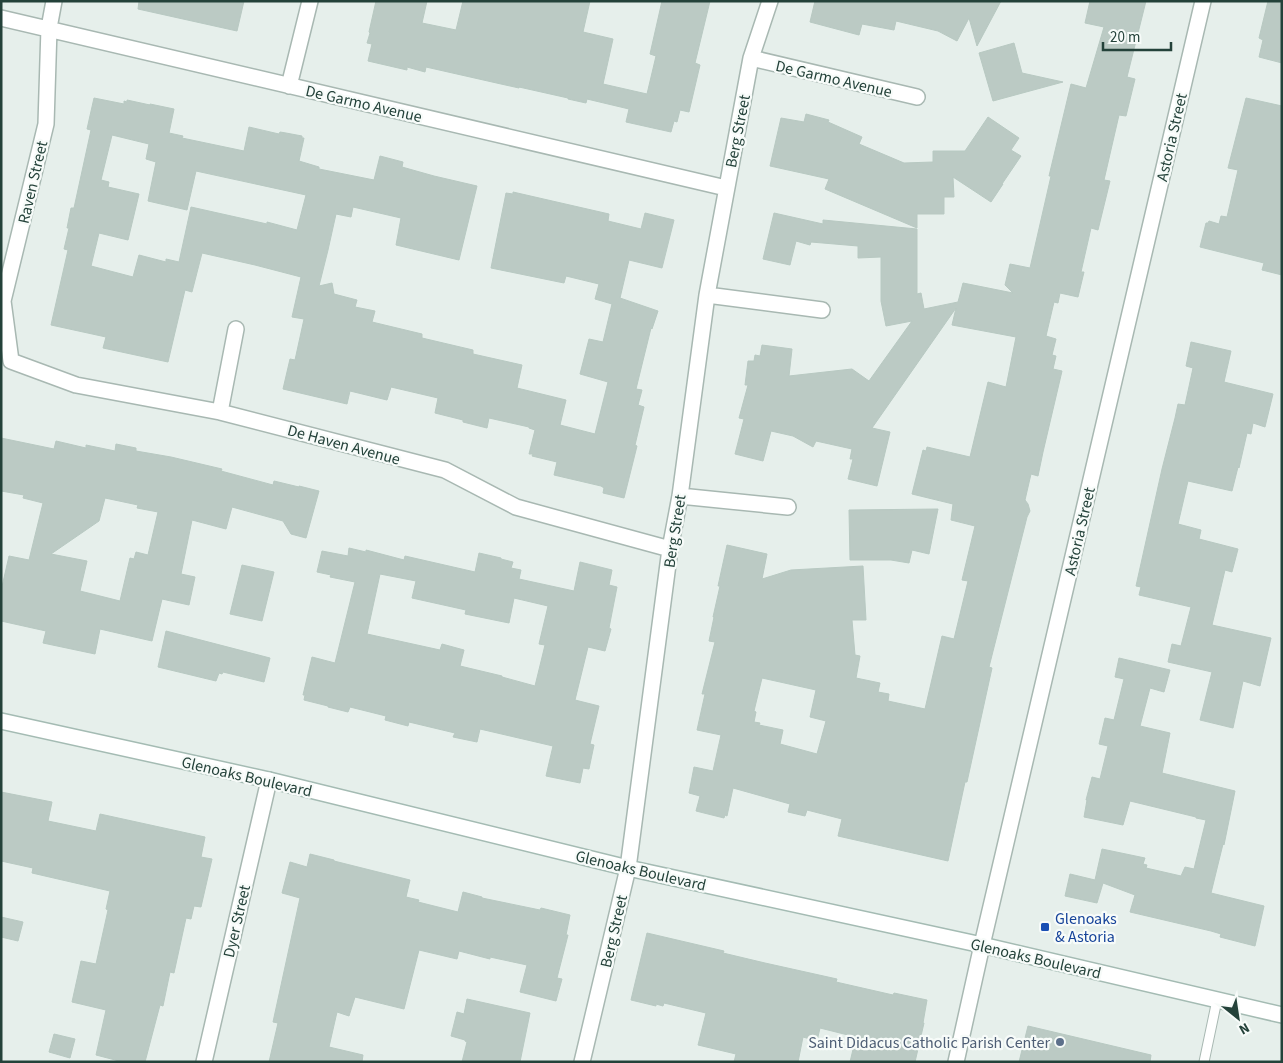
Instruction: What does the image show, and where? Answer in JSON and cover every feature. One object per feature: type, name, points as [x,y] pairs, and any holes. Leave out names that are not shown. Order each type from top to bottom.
[{"type":"street","name":"Raven Street","points":[[11,361],[3,301],[46,124],[49,28],[54,1]]},
{"type":"street","points":[[289,86],[310,1]]},
{"type":"street","name":"Berg Street","points":[[582,1062],[628,868],[670,549],[680,496],[707,295],[751,58],[770,1]]},
{"type":"street","name":"Astoria Street","points":[[956,1062],[1203,1]]},
{"type":"street","name":"De Garmo Avenue","points":[[1,18],[726,188]]},
{"type":"street","name":"De Garmo Avenue","points":[[751,58],[918,97]]},
{"type":"street","points":[[707,295],[822,310]]},
{"type":"street","points":[[220,412],[236,329]]},
{"type":"street","name":"De Haven Avenue","points":[[11,361],[76,385],[220,412],[445,470],[516,507],[670,549]]},
{"type":"street","points":[[680,496],[788,507]]},
{"type":"street","name":"Glenoaks Boulevard","points":[[1,721],[269,780],[628,868],[982,945],[1282,1015]]},
{"type":"street","name":"Dyer Street","points":[[204,1062],[269,780]]},
{"type":"lane","points":[[1204,1062],[1218,1000]]},
{"type":"building","points":[[139,1],[244,1],[237,31],[138,9]]},
{"type":"building","points":[[376,1],[427,1],[422,23],[456,30],[463,1],[590,1],[583,32],[613,39],[603,84],[647,94],[656,56],[650,54],[662,1],[710,1],[695,63],[700,65],[689,112],[680,110],[677,122],[674,121],[671,132],[626,122],[629,109],[587,99],[586,103],[426,67],[425,72],[368,61],[372,44],[367,43]]},
{"type":"building","points":[[815,1],[1001,1],[977,46],[969,18],[957,41],[938,31],[896,21],[894,30],[862,24],[859,35],[810,22]]},
{"type":"building","points":[[1090,1],[1146,1],[1127,77],[1135,79],[1126,116],[1119,115],[1104,180],[1110,181],[1098,230],[1091,228],[1081,272],[1084,272],[1078,297],[1060,293],[1058,303],[1054,302],[1046,336],[1056,339],[1052,355],[1056,356],[1053,369],[1062,371],[1038,476],[1031,474],[1025,500],[1030,511],[989,667],[992,668],[948,861],[838,836],[842,819],[807,810],[805,816],[788,812],[790,804],[733,788],[727,816],[725,815],[724,818],[696,811],[700,796],[689,793],[694,767],[713,771],[721,735],[697,730],[705,694],[702,694],[715,642],[709,641],[727,545],[767,554],[762,579],[791,570],[863,566],[866,620],[852,620],[855,655],[860,656],[856,678],[880,683],[878,692],[889,694],[888,701],[925,709],[942,636],[954,639],[968,581],[962,580],[975,526],[951,520],[953,504],[912,494],[923,450],[926,451],[927,447],[970,457],[988,382],[1006,387],[1016,337],[952,325],[956,308],[872,428],[890,432],[877,486],[848,479],[853,459],[850,459],[852,449],[816,441],[813,447],[793,436],[771,431],[763,461],[735,454],[744,419],[739,418],[748,385],[745,385],[748,361],[754,361],[755,355],[760,356],[762,345],[792,349],[789,376],[852,369],[869,381],[912,321],[886,326],[881,301],[881,257],[858,258],[858,246],[811,242],[810,245],[796,241],[790,265],[763,259],[774,213],[823,224],[823,220],[917,229],[917,294],[921,293],[924,309],[958,302],[963,283],[1013,293],[1005,285],[1010,264],[1030,268],[1071,84],[1086,88],[1104,27],[1085,23]],"holes":[[[762,678],[816,690],[810,717],[826,721],[817,754],[780,744],[783,730],[759,725],[760,723],[754,722],[756,712],[754,711]]]},
{"type":"building","points":[[1268,1],[1282,1],[1282,63],[1259,57],[1263,40],[1259,38]]},
{"type":"building","points":[[1014,43],[1022,73],[1063,82],[993,101],[979,53]]},
{"type":"building","points":[[94,98],[124,104],[124,101],[127,102],[127,100],[174,109],[169,133],[183,136],[182,138],[244,151],[249,127],[279,134],[280,132],[302,136],[304,138],[299,161],[319,167],[319,169],[374,180],[380,156],[403,162],[402,167],[477,186],[459,260],[396,245],[401,218],[353,207],[351,217],[336,214],[319,286],[332,283],[334,294],[357,300],[355,307],[375,311],[372,322],[422,334],[422,338],[473,350],[473,354],[522,365],[517,388],[566,400],[560,425],[595,434],[608,382],[580,374],[589,339],[603,342],[612,304],[595,299],[599,284],[566,276],[564,283],[491,268],[506,193],[513,194],[513,192],[609,214],[608,221],[641,229],[645,213],[674,220],[662,268],[629,260],[620,298],[658,311],[651,328],[636,389],[642,390],[638,405],[644,407],[635,445],[637,446],[624,498],[603,493],[604,488],[601,486],[554,475],[557,462],[529,454],[535,430],[529,427],[489,418],[487,428],[463,422],[463,420],[435,413],[438,398],[391,387],[387,400],[350,391],[347,404],[283,389],[290,359],[295,360],[304,319],[292,317],[301,277],[202,253],[192,292],[185,290],[168,362],[103,348],[106,337],[51,325],[68,250],[64,249],[71,208],[74,208],[91,130],[87,129]],"holes":[[[112,135],[149,144],[146,159],[156,162],[148,201],[187,210],[196,171],[306,195],[297,230],[191,207],[179,262],[166,259],[166,262],[139,255],[133,277],[91,266],[99,233],[128,240],[139,194],[108,187],[109,182],[101,180]]]},
{"type":"building","points":[[1246,98],[1282,106],[1282,275],[1262,270],[1264,263],[1200,247],[1206,223],[1209,221],[1219,224],[1221,216],[1227,217],[1238,170],[1228,168]]},
{"type":"building","points":[[806,114],[829,120],[828,122],[862,137],[859,144],[904,163],[933,162],[933,151],[965,151],[988,117],[1019,138],[1011,150],[1021,156],[991,202],[953,177],[954,197],[944,197],[944,214],[917,214],[917,228],[825,189],[829,179],[770,166],[781,118],[804,122]]},
{"type":"building","points":[[1191,342],[1231,351],[1224,382],[1273,394],[1265,427],[1253,423],[1251,434],[1247,433],[1232,491],[1188,481],[1178,524],[1201,530],[1199,539],[1238,549],[1232,572],[1225,570],[1212,625],[1271,638],[1260,686],[1243,681],[1233,728],[1200,720],[1212,672],[1168,662],[1172,644],[1181,646],[1191,607],[1139,595],[1141,587],[1136,586],[1178,404],[1185,405],[1193,368],[1186,366]]},
{"type":"building","points":[[1,438],[54,449],[56,441],[86,448],[86,445],[115,451],[116,444],[136,448],[136,451],[222,469],[221,471],[273,485],[274,481],[319,491],[306,538],[291,534],[283,521],[232,507],[226,529],[192,520],[181,574],[195,577],[189,605],[162,599],[152,641],[100,629],[95,654],[43,643],[46,631],[1,621],[1,591],[9,556],[29,560],[43,503],[23,498],[24,495],[1,491]],"holes":[[[105,498],[138,505],[137,508],[158,512],[148,555],[136,552],[134,559],[130,558],[120,601],[80,591],[87,561],[51,554],[99,521]]]},
{"type":"building","points":[[938,509],[929,554],[912,550],[909,563],[891,560],[850,560],[849,510]]},
{"type":"building","points":[[349,548],[366,552],[366,550],[404,560],[405,556],[475,572],[479,553],[513,562],[511,568],[521,570],[519,579],[574,591],[580,562],[612,570],[609,585],[617,587],[609,628],[611,629],[605,651],[588,647],[575,700],[599,706],[590,744],[594,745],[589,769],[583,768],[580,783],[546,776],[553,746],[480,729],[477,742],[453,737],[455,733],[409,722],[408,726],[385,720],[386,716],[350,707],[348,712],[304,700],[305,695],[303,695],[312,657],[335,663],[355,582],[330,577],[331,575],[317,572],[322,551],[348,556]],"holes":[[[380,574],[416,581],[412,598],[466,610],[465,614],[509,623],[514,598],[548,606],[539,644],[545,645],[535,686],[460,666],[464,650],[442,644],[440,650],[367,634]]]},
{"type":"building","points":[[242,565],[274,572],[262,621],[230,614]]},
{"type":"building","points":[[166,631],[270,658],[264,682],[223,672],[222,674],[219,673],[216,681],[158,667]]},
{"type":"building","points":[[1119,658],[1170,670],[1164,692],[1150,688],[1140,726],[1170,733],[1162,773],[1235,791],[1224,845],[1211,893],[1264,906],[1255,946],[1220,937],[1221,934],[1211,931],[1130,912],[1135,895],[1103,883],[1097,903],[1065,896],[1070,874],[1095,880],[1102,849],[1145,858],[1143,864],[1147,865],[1146,868],[1181,876],[1185,867],[1194,869],[1206,820],[1130,801],[1123,825],[1084,817],[1092,777],[1100,779],[1108,746],[1099,744],[1105,718],[1114,720],[1124,679],[1115,677]]},
{"type":"building","points":[[1,792],[52,802],[48,821],[96,831],[100,814],[205,837],[201,857],[212,859],[201,907],[194,906],[191,919],[186,918],[174,973],[170,972],[163,1006],[160,1005],[145,1062],[123,1062],[96,1055],[106,1010],[72,1002],[81,961],[96,964],[108,910],[106,909],[110,891],[32,873],[33,868],[1,861]]},
{"type":"building","points":[[310,854],[410,880],[406,897],[458,912],[463,892],[482,898],[570,915],[566,935],[568,935],[557,978],[562,979],[556,1001],[520,992],[527,965],[490,957],[490,959],[459,951],[457,959],[419,950],[404,1009],[355,997],[349,1016],[337,1012],[329,1047],[363,1055],[362,1062],[269,1062],[278,1023],[273,1022],[300,898],[282,893],[290,862],[307,867]]},
{"type":"building","points":[[1,917],[23,922],[18,941],[1,937]]},
{"type":"building","points":[[647,933],[724,951],[723,953],[837,979],[836,982],[893,995],[894,993],[927,1000],[915,1062],[850,1062],[856,1037],[820,1028],[817,1041],[803,1037],[798,1062],[734,1062],[736,1054],[698,1045],[706,1013],[664,1003],[663,1006],[656,1004],[656,1006],[631,1000]]},
{"type":"building","points":[[467,999],[530,1013],[520,1062],[462,1062],[467,1042],[451,1036],[457,1012],[464,1014]]},
{"type":"building","name":"Saint Didacus Catholic Parish Center","points":[[1028,1026],[1151,1055],[1150,1062],[1019,1062]]},
{"type":"building","points":[[54,1034],[75,1039],[70,1058],[49,1052]]},
{"type":"place","name":"Glenoaks & Astoria","points":[[1045,927]]},
{"type":"place","name":"Saint Didacus Catholic Parish Center","points":[[1060,1042]]}]
